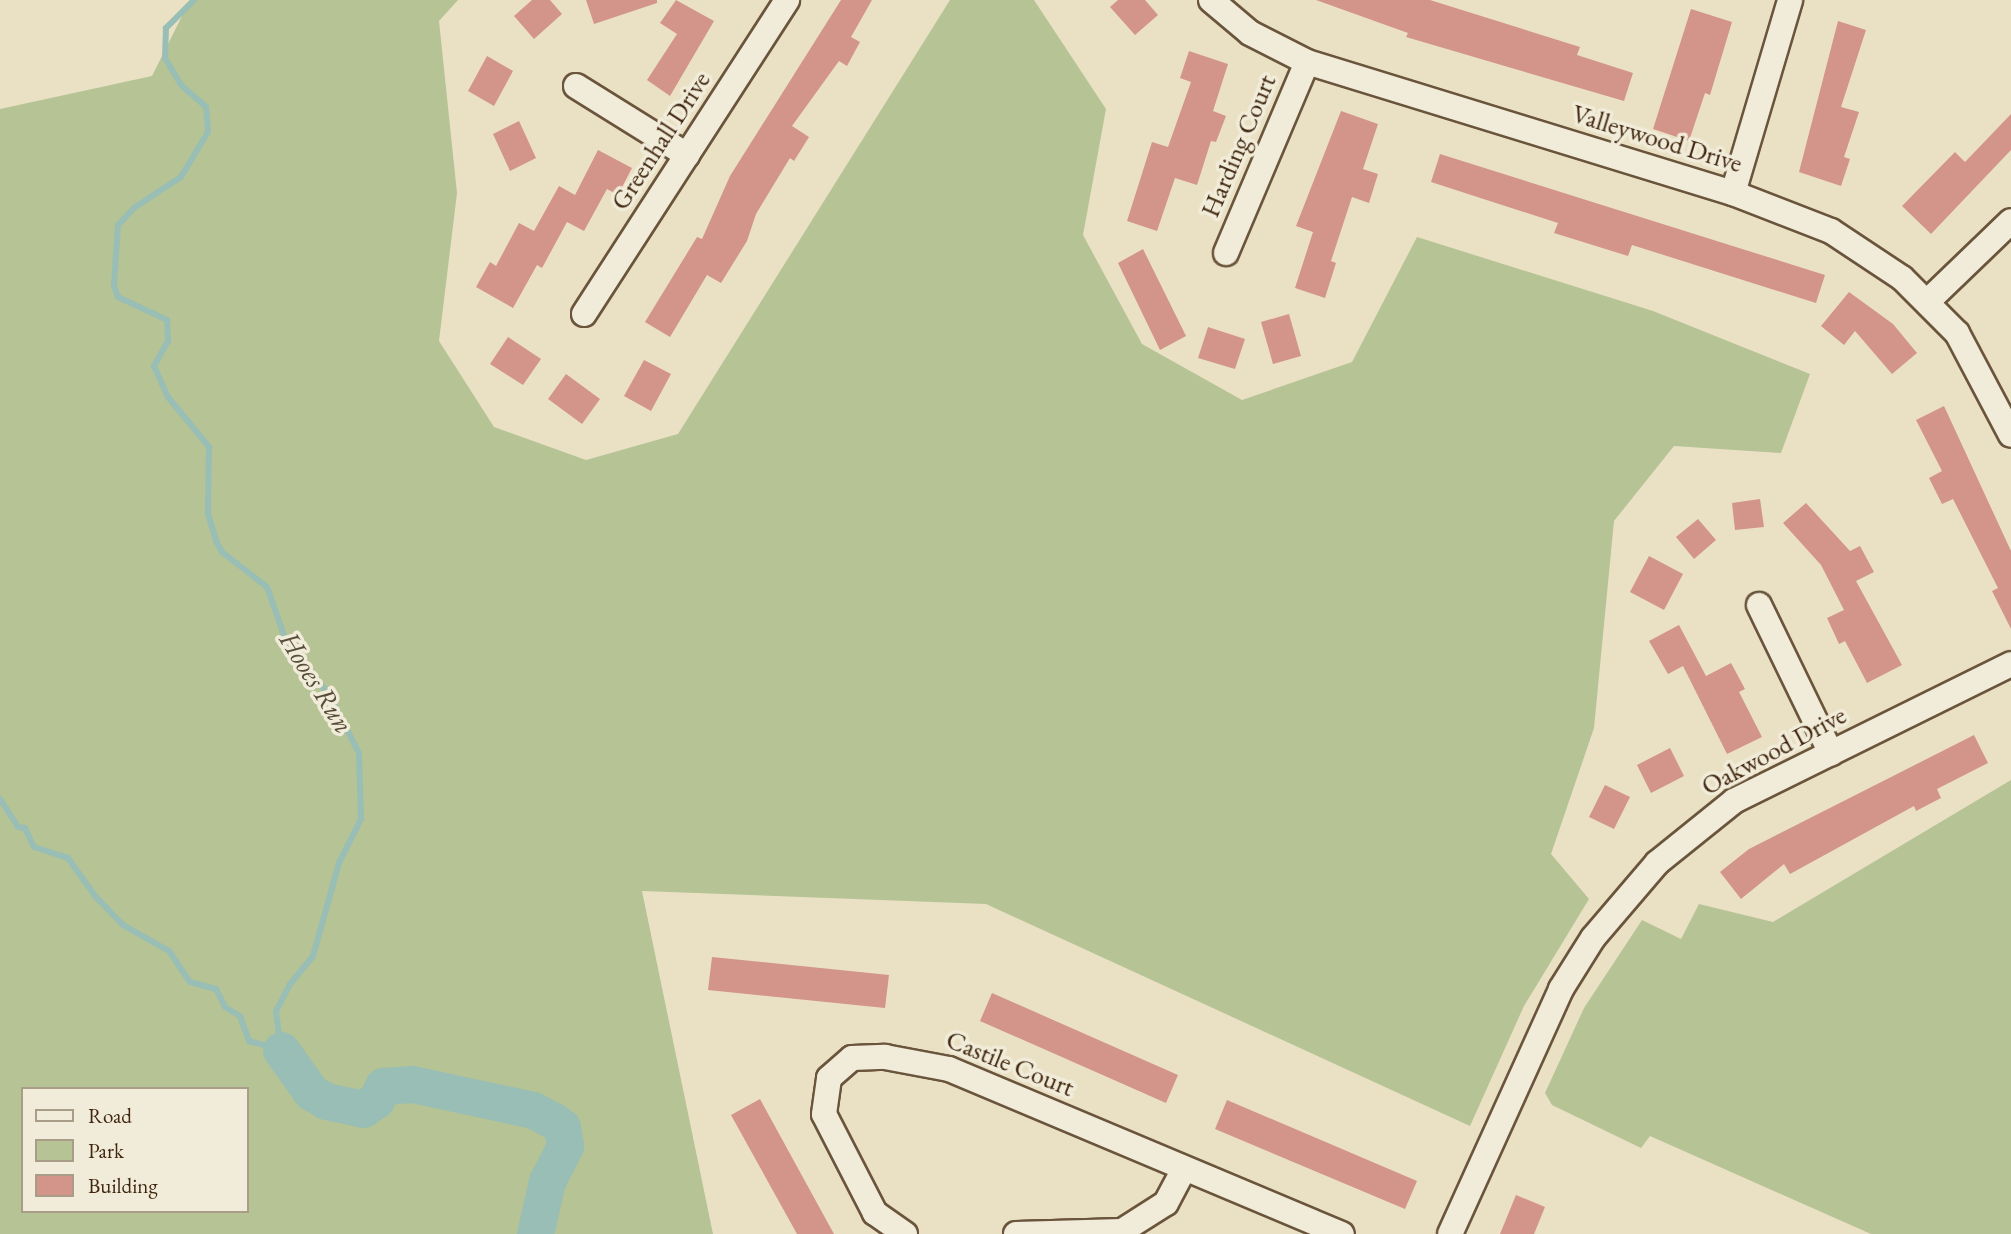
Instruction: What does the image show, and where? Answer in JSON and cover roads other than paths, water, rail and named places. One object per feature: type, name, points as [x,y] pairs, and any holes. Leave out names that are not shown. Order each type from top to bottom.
[{"type":"street","name":"Greenhall Drive","points":[[584,314],[787,0]]},
{"type":"street","name":"Valleywood Drive","points":[[1211,0],[1250,33],[1307,62],[1733,193],[1830,231],[1868,252],[1928,301],[1967,346],[2011,435]]},
{"type":"street","points":[[1733,193],[1790,0]]},
{"type":"street","name":"Harding Court","points":[[1226,253],[1307,62]]},
{"type":"street","points":[[576,86],[687,155]]},
{"type":"street","points":[[1928,301],[2011,221]]},
{"type":"street","points":[[1759,606],[1831,753]]},
{"type":"street","name":"Oakwood Drive","points":[[1450,1234],[1561,989],[1623,899],[1676,846],[1734,801],[2011,664]]},
{"type":"street","name":"Castile Court","points":[[905,1234],[876,1213],[824,1114],[830,1079],[852,1058],[906,1059],[949,1069],[1342,1234]]},
{"type":"street","points":[[1016,1234],[1122,1231],[1166,1203],[1184,1169]]},
{"type":"waterway","name":"Hooes Run","points":[[194,0],[166,28],[165,58],[181,85],[206,107],[208,132],[181,177],[134,208],[118,225],[114,286],[118,297],[167,320],[168,341],[154,366],[168,397],[209,447],[208,514],[216,541],[222,552],[267,587],[285,638],[329,695],[359,753],[361,819],[339,863],[313,956],[290,984],[276,1011],[281,1050]]},
{"type":"waterway","points":[[0,799],[18,827],[25,828],[34,847],[68,858],[95,896],[123,925],[169,951],[190,982],[216,989],[225,1007],[240,1016],[249,1041],[281,1050]]},
{"type":"waterway","name":"Hooes Run","points":[[281,1050],[311,1092],[326,1101],[363,1109],[376,1100],[383,1086],[412,1084],[533,1110],[554,1121],[562,1127],[565,1146],[547,1181],[535,1234]]}]
